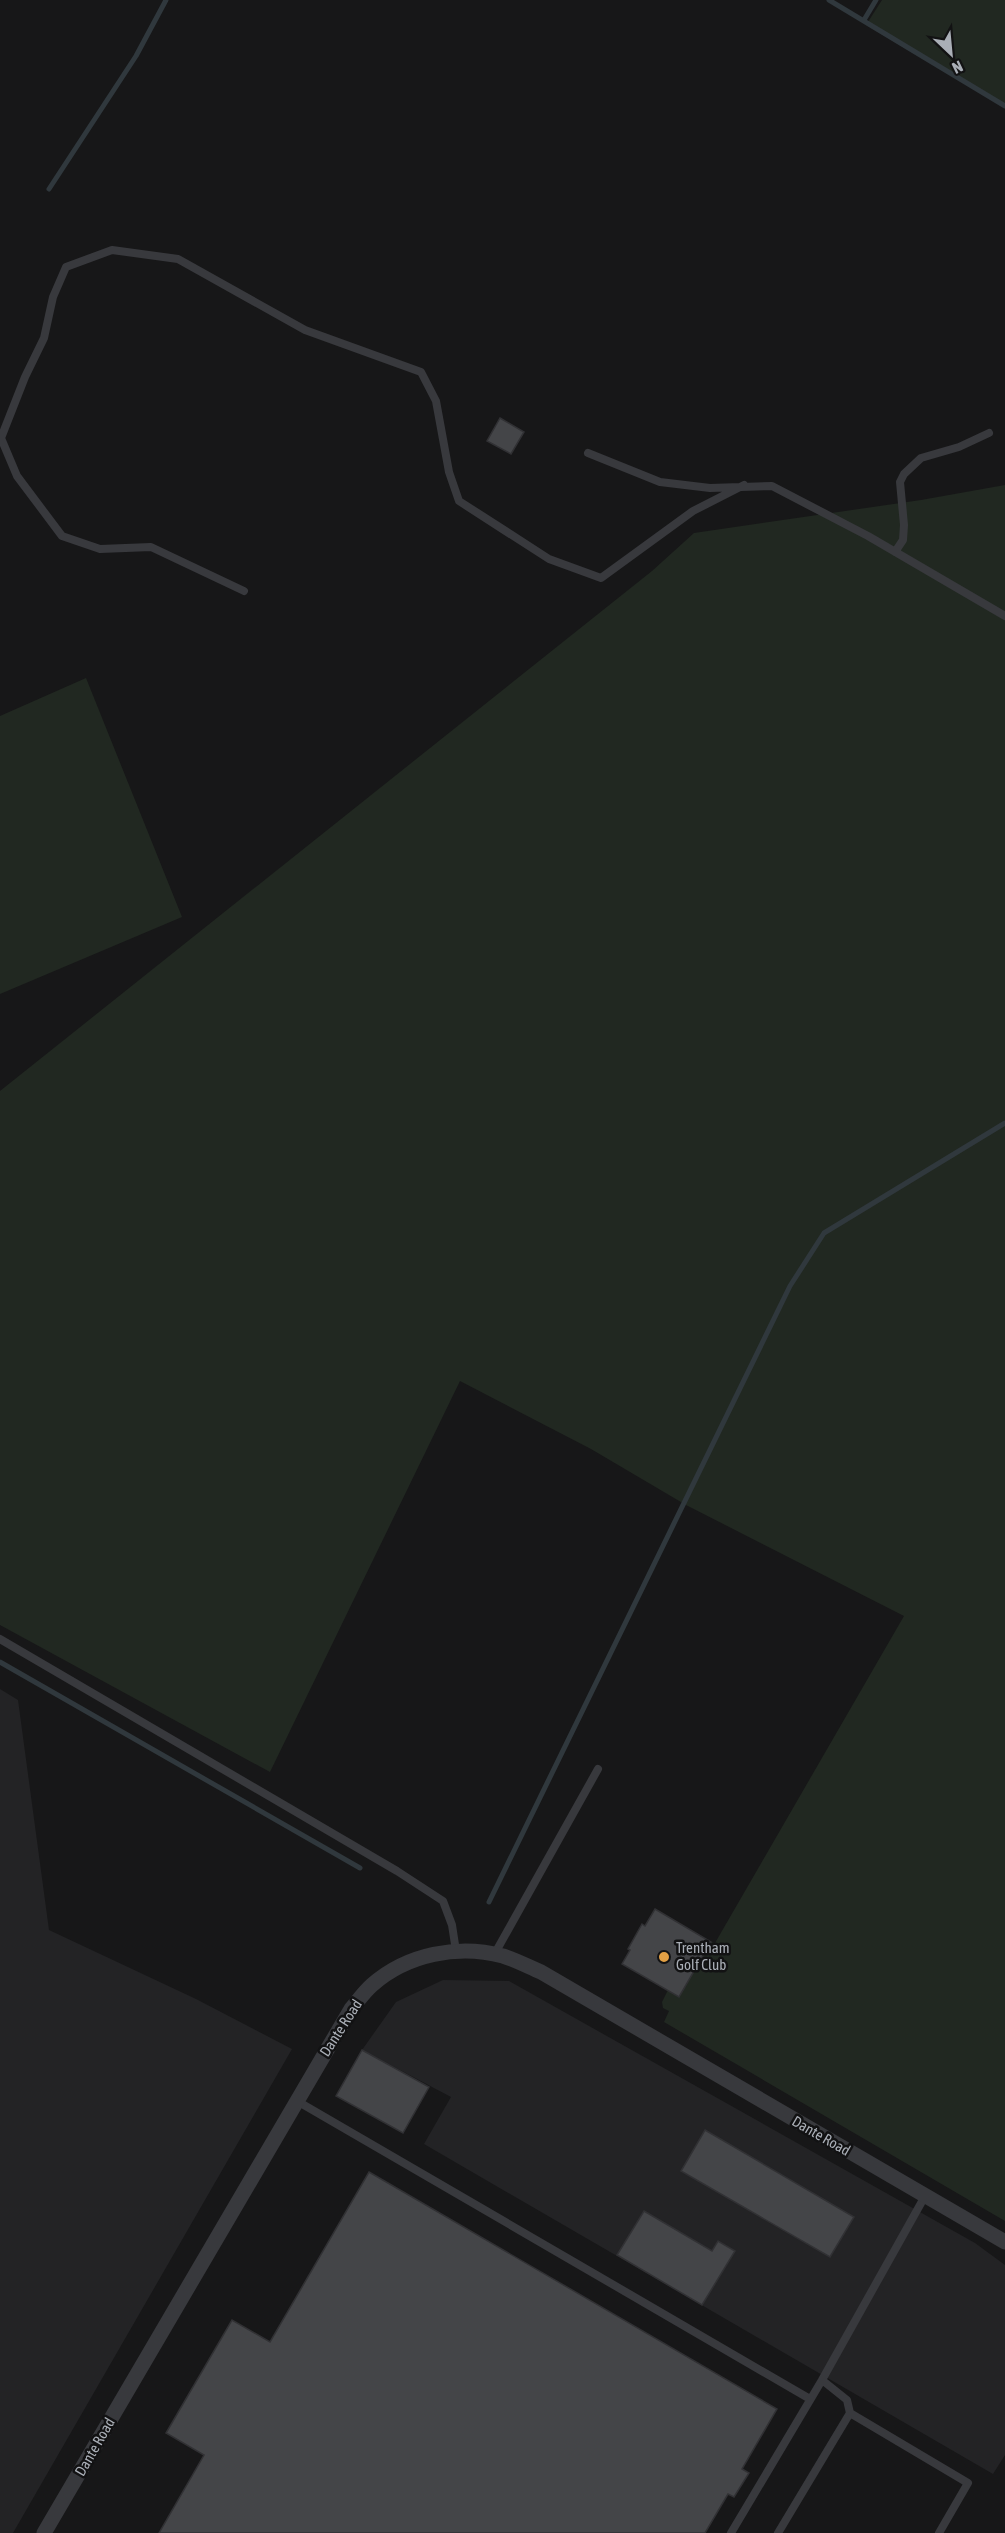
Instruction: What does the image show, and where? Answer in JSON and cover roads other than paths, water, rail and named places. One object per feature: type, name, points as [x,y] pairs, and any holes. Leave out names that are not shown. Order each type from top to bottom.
[{"type":"street","name":"Dante Road","points":[[44,2533],[345,2018],[371,1985],[394,1969],[417,1959],[456,1951],[494,1954],[550,1977],[1004,2243]]},
{"type":"lane","points":[[244,591],[151,547],[100,549],[62,536],[17,476],[1,438],[25,377],[44,338],[53,297],[66,267],[112,250],[178,259],[305,330],[421,372],[435,401],[449,472],[459,501],[549,559],[601,578],[693,511],[744,485]]},
{"type":"lane","points":[[895,552],[903,540],[900,482],[908,470],[921,458],[959,447],[989,433]]},
{"type":"lane","points":[[588,453],[660,482],[710,488],[744,485],[772,486],[895,552],[1005,616]]},
{"type":"lane","points":[[0,1639],[397,1871],[443,1901],[452,1925],[456,1951]]},
{"type":"lane","points":[[494,1954],[598,1769]]},
{"type":"lane","points":[[297,2101],[810,2399]]},
{"type":"lane","points":[[731,2533],[822,2380],[925,2196]]},
{"type":"lane","points":[[778,2533],[850,2412],[847,2400],[822,2380]]},
{"type":"lane","points":[[850,2412],[968,2483],[939,2533]]},
{"type":"waterway","points":[[49,189],[136,56],[166,0]]},
{"type":"waterway","points":[[829,0],[1005,106]]},
{"type":"waterway","points":[[864,20],[876,0]]},
{"type":"waterway","points":[[489,1902],[790,1286],[824,1233],[1005,1123]]},
{"type":"waterway","points":[[0,1662],[360,1868]]},
{"type":"place","name":"Trentham Golf Club","points":[[664,1957]]}]
